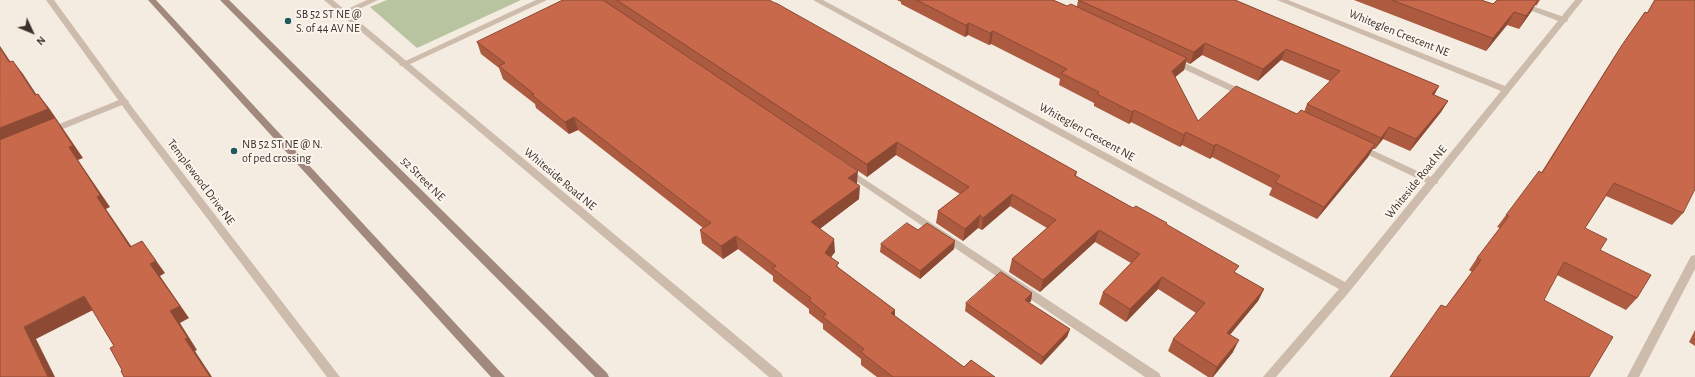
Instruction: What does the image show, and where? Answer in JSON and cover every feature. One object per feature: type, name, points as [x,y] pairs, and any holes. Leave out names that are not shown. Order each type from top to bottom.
[{"type":"main road","points":[[152,0],[499,377]]},
{"type":"main road","name":"52 Street NE","points":[[224,0],[603,377]]},
{"type":"street","name":"Templewood Drive NE","points":[[50,0],[124,101],[334,377]]},
{"type":"street","name":"Whiteside Road NE","points":[[328,0],[777,377]]},
{"type":"street","points":[[343,13],[374,0]]},
{"type":"street","points":[[403,64],[543,0]]},
{"type":"street","name":"Whiteglen Crescent NE","points":[[817,0],[1346,288]]},
{"type":"street","name":"Whiteglen Crescent NE","points":[[1281,0],[1507,90]]},
{"type":"street","points":[[1507,0],[1564,20]]},
{"type":"street","name":"Whiteside Road NE","points":[[1268,377],[1346,288],[1564,20],[1578,0]]},
{"type":"street","points":[[1166,57],[1252,98]]},
{"type":"street","points":[[44,134],[124,101]]},
{"type":"street","points":[[1354,145],[1433,182]]},
{"type":"street","points":[[838,164],[1154,377]]},
{"type":"street","points":[[1633,377],[1695,259]]},
{"type":"green space","points":[[387,0],[521,0],[417,48],[370,7]]},
{"type":"building","points":[[563,0],[603,0],[858,171],[848,178],[860,186],[811,222],[834,239],[825,253],[839,263],[836,266],[895,310],[891,313],[964,367],[971,360],[995,377],[893,377],[861,352],[864,349],[823,317],[826,314],[809,300],[811,298],[772,268],[776,266],[736,236],[721,246],[700,230],[711,223],[574,117],[565,122],[532,95],[534,94],[499,66],[505,63],[477,42]]},
{"type":"building","points":[[617,0],[769,0],[776,3],[1077,172],[1074,175],[1133,208],[1136,206],[1167,223],[1166,224],[1239,266],[1234,272],[1264,289],[1227,333],[1239,340],[1217,367],[1173,339],[1205,303],[1162,277],[1130,309],[1103,292],[1140,254],[1099,230],[1043,280],[1012,259],[1056,220],[1012,194],[983,218],[980,215],[965,229],[938,211],[969,187],[897,142],[867,164]]},
{"type":"building","points":[[917,0],[1053,0],[1067,6],[1071,4],[1187,58],[1172,71],[1198,121],[1236,86],[1297,114],[1301,110],[1375,144],[1324,207],[1275,182],[1280,176],[1216,144],[1214,146],[1186,132],[1184,135],[1134,110],[1132,112],[1097,94],[1099,92],[1061,73],[1067,69],[993,31],[990,33],[969,23],[966,25]]},
{"type":"building","points":[[1079,0],[1235,0],[1439,86],[1432,94],[1448,101],[1416,139],[1389,127],[1381,138],[1307,104],[1340,71],[1286,49],[1263,69],[1205,43],[1194,52]]},
{"type":"building","points":[[1392,0],[1481,0],[1493,4],[1497,0],[1538,0],[1526,16],[1514,12],[1493,38]]},
{"type":"building","points":[[1655,0],[1695,0],[1695,189],[1683,213],[1614,183],[1585,228],[1607,239],[1600,250],[1651,275],[1637,298],[1564,262],[1544,300],[1613,337],[1589,377],[1390,377],[1441,305],[1446,307],[1481,260],[1477,258],[1509,216],[1506,215],[1539,171],[1542,173],[1622,45],[1645,12],[1647,13]]},
{"type":"building","points":[[0,48],[9,62],[13,61],[35,95],[38,94],[48,109],[0,128]]},
{"type":"building","points":[[55,118],[73,146],[69,147],[100,195],[97,197],[130,247],[142,241],[156,261],[150,264],[180,306],[170,311],[188,338],[185,339],[210,377],[124,377],[121,371],[122,370],[110,348],[114,346],[84,296],[24,327],[48,377],[0,377],[0,140]]},
{"type":"building","points":[[907,223],[918,230],[927,223],[955,241],[920,271],[881,244]]},
{"type":"building","points":[[1001,272],[1032,293],[1025,300],[1070,329],[1043,357],[966,303]]},
{"type":"place","name":"SB 52 ST NE @ S. of 44 AV NE","points":[[288,21]]},
{"type":"place","name":"NB 52 ST NE @ N. of ped crossing","points":[[234,151]]}]
